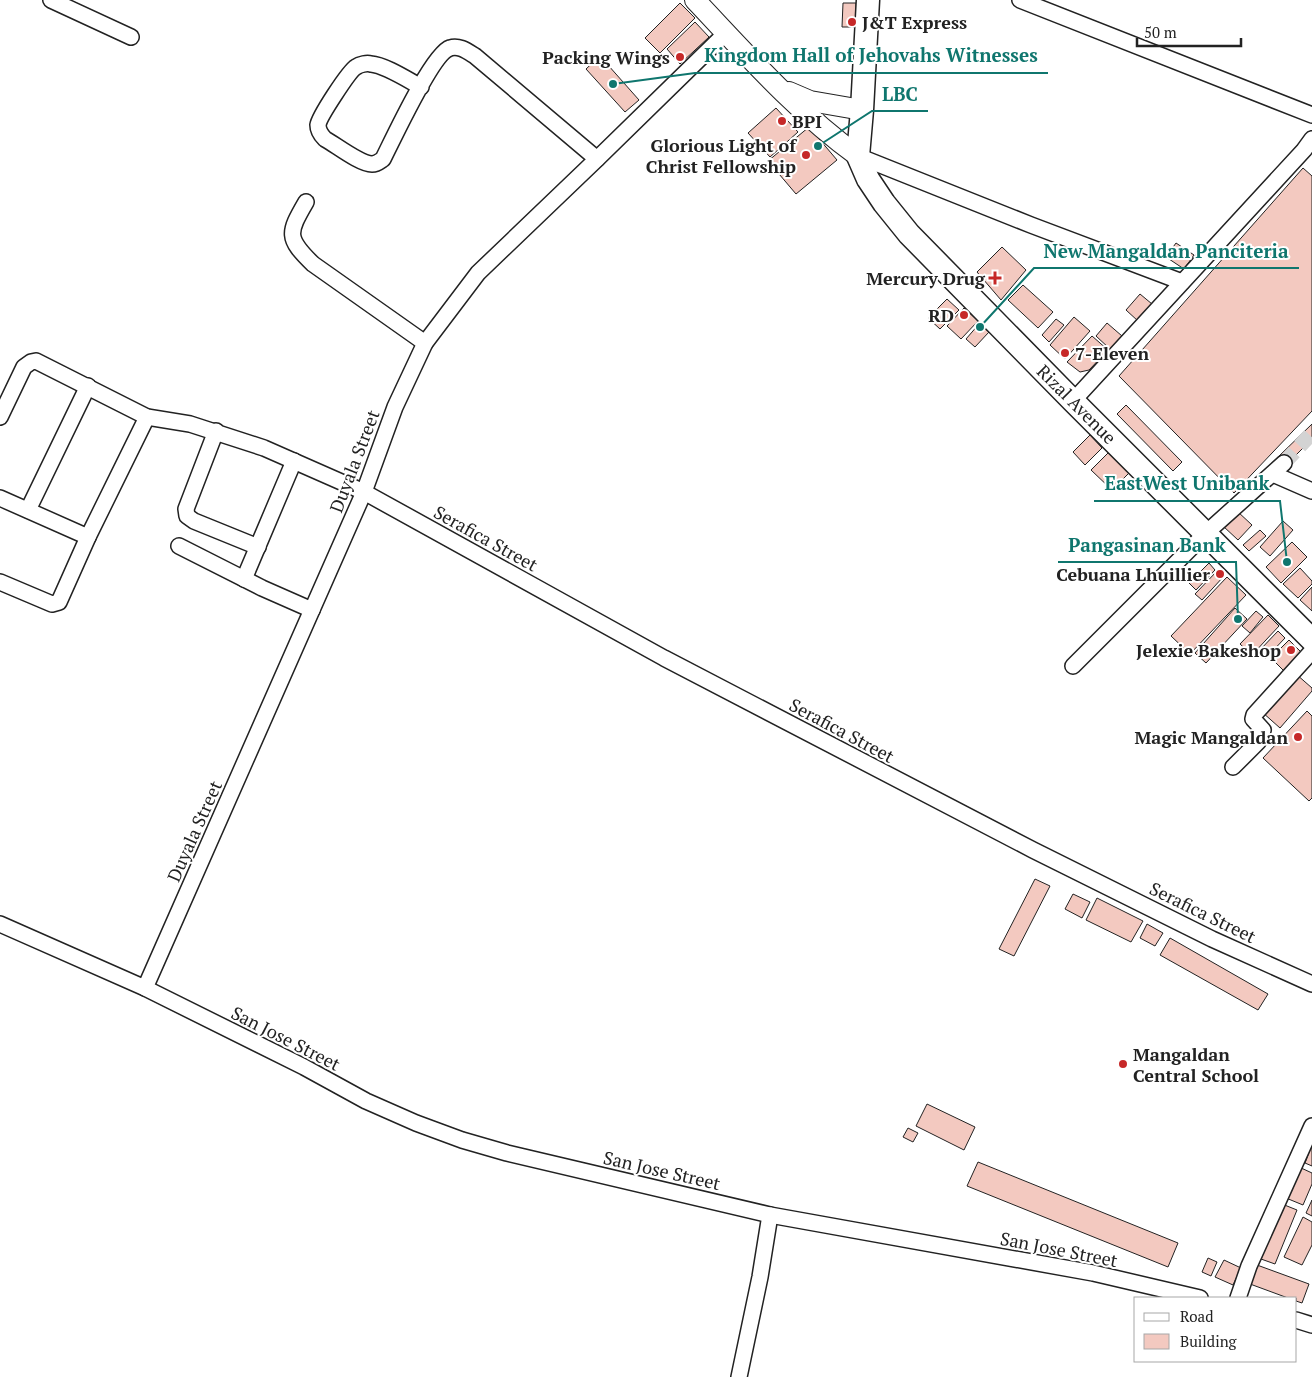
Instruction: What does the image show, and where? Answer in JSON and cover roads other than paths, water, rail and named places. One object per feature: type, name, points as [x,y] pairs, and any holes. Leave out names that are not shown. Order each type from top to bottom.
[{"type":"highway","points":[[858,156],[868,0]]},
{"type":"highway","name":"Rizal Avenue","points":[[858,156],[868,179],[884,203],[909,234],[1312,640]]},
{"type":"main road","points":[[695,0],[777,87],[831,136],[858,156]]},
{"type":"main road","points":[[777,87],[810,101],[862,110]]},
{"type":"street","points":[[51,0],[132,37]]},
{"type":"street","points":[[1020,0],[1312,115]]},
{"type":"street","name":"Duyala Street","points":[[145,988],[364,492],[395,407],[425,344],[478,273],[598,159],[726,33]]},
{"type":"street","points":[[421,87],[379,65],[371,64],[356,67],[350,73],[322,116],[318,127],[320,134],[325,139],[362,161],[374,164],[379,162],[383,158],[421,87],[432,65],[448,48],[456,47],[466,50],[598,159]]},
{"type":"street","points":[[1073,401],[1182,282],[1310,148]]},
{"type":"street","points":[[858,156],[1031,225],[1182,282]]},
{"type":"street","points":[[306,202],[294,222],[291,233],[300,252],[313,264],[425,344]]},
{"type":"street","name":"Serafica Street","points":[[0,417],[24,367],[36,361],[147,417],[170,420],[216,431],[264,448],[364,492],[664,658],[1033,850],[1212,939],[1312,984]]},
{"type":"street","points":[[28,510],[88,386]]},
{"type":"street","points":[[0,582],[55,604],[62,599],[88,537],[147,417]]},
{"type":"street","points":[[216,431],[186,509],[186,516],[258,547]]},
{"type":"street","points":[[244,578],[294,461]]},
{"type":"street","points":[[1073,666],[1205,534],[1284,463]]},
{"type":"street","points":[[1273,474],[1312,491]]},
{"type":"street","points":[[0,498],[88,537]]},
{"type":"street","points":[[179,546],[312,610]]},
{"type":"street","points":[[1233,767],[1258,742],[1263,730],[1253,719],[1254,715],[1312,651]]},
{"type":"street","name":"San Jose Street","points":[[0,924],[145,988],[304,1067],[366,1101],[416,1123],[462,1140],[517,1155],[770,1215],[1093,1273],[1196,1297]]},
{"type":"street","points":[[1238,1297],[1249,1266],[1312,1126]]},
{"type":"street","points":[[739,1377],[760,1277],[770,1215]]},
{"type":"street","points":[[1297,1320],[1312,1325]]},
{"type":"tunnel","points":[[1284,463],[1312,433]]},
{"type":"place","name":"J&T Express","points":[[852,22]]},
{"type":"place","name":"Packing Wings","points":[[680,57]]},
{"type":"place","name":"Kingdom Hall of Jehovahs Witnesses","points":[[613,84]]},
{"type":"place","name":"BPI","points":[[782,121]]},
{"type":"place","name":"LBC","points":[[818,146]]},
{"type":"place","name":"Glorious Light of Christ Fellowship","points":[[806,155]]},
{"type":"place","name":"Mercury Drug","points":[[995,278]]},
{"type":"place","name":"RD","points":[[964,315]]},
{"type":"place","name":"New Mangaldan Panciteria","points":[[980,327]]},
{"type":"place","name":"7-Eleven","points":[[1065,353]]},
{"type":"place","name":"EastWest Unibank","points":[[1287,562]]},
{"type":"place","name":"Cebuana Lhuillier","points":[[1220,574]]},
{"type":"place","name":"Pangasinan Bank","points":[[1238,619]]},
{"type":"place","name":"Jelexie Bakeshop","points":[[1291,650]]},
{"type":"place","name":"Magic Mangaldan","points":[[1298,737]]},
{"type":"place","name":"Mangaldan Central School","points":[[1123,1064]]}]
